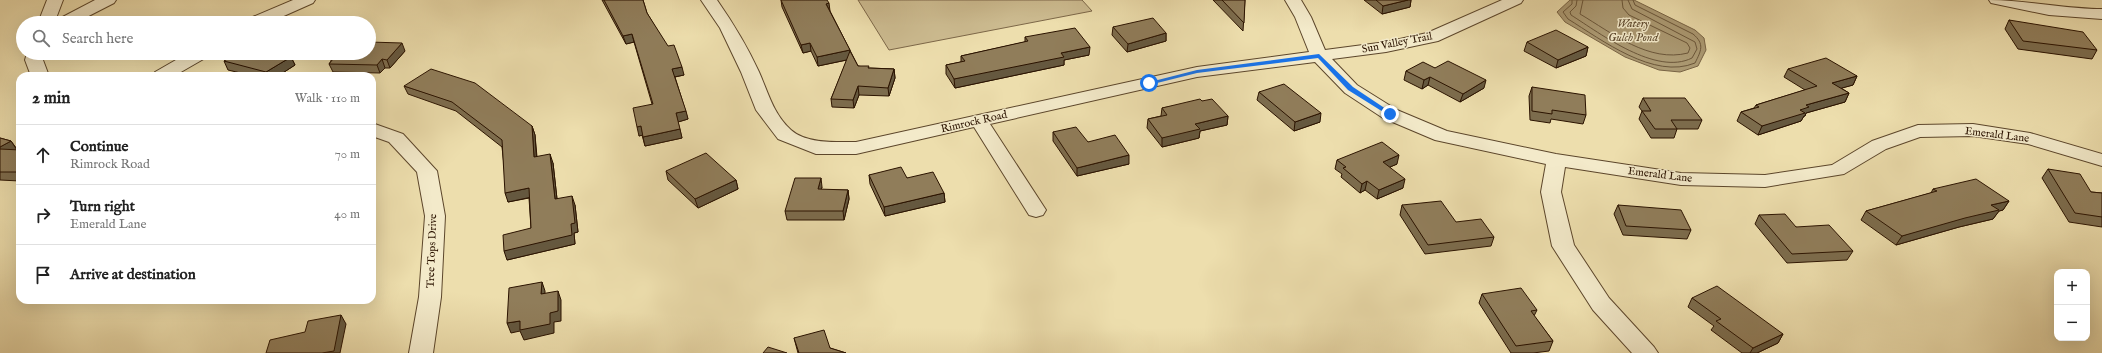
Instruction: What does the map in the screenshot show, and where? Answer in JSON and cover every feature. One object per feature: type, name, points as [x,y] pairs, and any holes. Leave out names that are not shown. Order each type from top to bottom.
[{"type":"street","points":[[49,16],[55,0]]},
{"type":"street","points":[[76,16],[108,0]]},
{"type":"street","points":[[270,16],[307,0]]},
{"type":"street","name":"Rimrock Road","points":[[708,0],[728,28],[750,72],[765,110],[784,136],[816,148],[856,148],[1197,72],[1319,56]]},
{"type":"street","name":"Emerald Lane","points":[[1293,0],[1303,17],[1319,56],[1350,89],[1390,114],[1442,136],[1556,160],[1681,179],[1765,181],[1837,170],[1878,145],[1918,131],[1973,130],[2030,139],[2102,160]]},
{"type":"street","name":"Sun Valley Trail","points":[[1319,56],[1386,47],[1432,37],[1515,0]]},
{"type":"street","points":[[1997,0],[2027,7],[2076,15],[2102,14]]},
{"type":"street","points":[[34,60],[38,72]]},
{"type":"street","points":[[168,72],[188,60]]},
{"type":"street","points":[[979,121],[1036,210]]},
{"type":"street","name":"Tree Tops Drive","points":[[376,130],[396,138],[428,171],[434,216],[430,297],[421,353]]},
{"type":"street","points":[[1556,160],[1551,192],[1563,246],[1601,304],[1646,353]]},
{"type":"shaded area","points":[[858,0],[1082,0],[1092,11],[889,50]]},
{"type":"water","name":"Watery Gulch Pond","points":[[1570,0],[1634,0],[1695,30],[1704,38],[1706,50],[1698,66],[1680,72],[1659,70],[1625,57],[1565,22],[1557,12]]},
{"type":"building","points":[[604,0],[643,0],[647,13],[668,46],[674,45],[682,67],[672,69],[686,111],[676,113],[680,129],[643,137],[641,126],[637,127],[633,108],[653,104],[632,34],[623,36]]},
{"type":"building","points":[[781,0],[827,0],[829,3],[826,4],[850,50],[817,57],[810,43],[801,45]]},
{"type":"building","points":[[1222,0],[1245,0],[1244,23]]},
{"type":"building","points":[[1376,0],[1408,0],[1383,6]]},
{"type":"building","points":[[1153,18],[1166,33],[1128,44],[1113,27]]},
{"type":"building","points":[[2009,20],[2083,32],[2097,50],[2023,41]]},
{"type":"building","points":[[1075,28],[1090,47],[1061,53],[1064,57],[954,79],[946,65],[965,61],[961,56],[1028,41],[1025,37]]},
{"type":"building","points":[[1556,30],[1588,47],[1558,60],[1527,42]]},
{"type":"building","points":[[376,42],[402,43],[387,60],[382,59],[377,65],[329,64],[332,60],[376,60]]},
{"type":"building","points":[[850,51],[858,66],[894,69],[888,88],[858,86],[853,100],[831,99]]},
{"type":"building","points":[[1826,58],[1857,76],[1832,83],[1849,93],[1806,105],[1809,107],[1800,110],[1805,113],[1762,126],[1741,112],[1759,107],[1756,105],[1817,86],[1788,69]]},
{"type":"building","points":[[226,60],[286,60],[266,72],[224,61]]},
{"type":"building","points":[[1448,61],[1486,80],[1463,94],[1430,77],[1424,80],[1406,71],[1423,62],[1435,68]]},
{"type":"building","points":[[431,69],[475,83],[532,126],[534,157],[550,154],[555,199],[572,196],[575,223],[571,224],[572,235],[504,251],[503,235],[531,228],[529,188],[505,193],[502,140],[452,102],[404,86]]},
{"type":"building","points":[[1284,84],[1321,113],[1295,122],[1259,92]]},
{"type":"building","points":[[1532,87],[1585,95],[1586,115],[1552,110],[1552,114],[1532,111]]},
{"type":"building","points":[[1643,98],[1685,98],[1702,120],[1671,120],[1677,129],[1655,129],[1642,111],[1651,111]]},
{"type":"building","points":[[1200,99],[1202,101],[1212,99],[1228,116],[1195,124],[1200,129],[1162,138],[1148,119],[1167,115],[1162,108]]},
{"type":"building","points":[[1076,127],[1088,142],[1115,135],[1129,155],[1077,168],[1053,132]]},
{"type":"building","points":[[0,138],[11,141],[0,147]]},
{"type":"building","points":[[1382,142],[1399,155],[1383,162],[1405,179],[1379,190],[1367,181],[1362,184],[1343,168],[1346,167],[1337,160]]},
{"type":"building","points":[[0,149],[16,150],[16,172],[0,172]]},
{"type":"building","points":[[706,153],[736,180],[695,199],[666,171]]},
{"type":"building","points":[[901,167],[907,178],[933,172],[944,193],[884,207],[869,175]]},
{"type":"building","points":[[2048,169],[2080,174],[2091,192],[2102,193],[2102,217],[2075,213]]},
{"type":"building","points":[[795,178],[821,178],[818,189],[848,190],[843,211],[785,211]]},
{"type":"building","points":[[1976,179],[2009,201],[1991,205],[1999,210],[1902,236],[1866,211],[1937,191],[1933,189]]},
{"type":"building","points":[[1441,201],[1456,222],[1481,219],[1494,237],[1428,245],[1402,205]]},
{"type":"building","points":[[1618,205],[1681,210],[1691,230],[1626,226]]},
{"type":"building","points":[[1785,214],[1796,227],[1829,225],[1853,251],[1792,254],[1759,215]]},
{"type":"building","points":[[542,282],[541,294],[558,291],[558,311],[550,313],[550,324],[520,330],[520,321],[507,323],[509,288]]},
{"type":"building","points":[[1717,286],[1783,334],[1753,348],[1716,321],[1721,319],[1692,298]]},
{"type":"building","points":[[1521,288],[1537,310],[1531,311],[1553,341],[1516,346],[1482,294]]},
{"type":"building","points":[[341,315],[334,351],[322,353],[266,353],[270,340],[305,332],[308,321]]},
{"type":"building","points":[[824,330],[830,348],[846,353],[799,353],[794,338]]},
{"type":"building","points":[[768,347],[787,353],[763,353]]},
{"type":"route","points":[[1149,83],[1197,72],[1319,56],[1350,89],[1390,114]]}]
